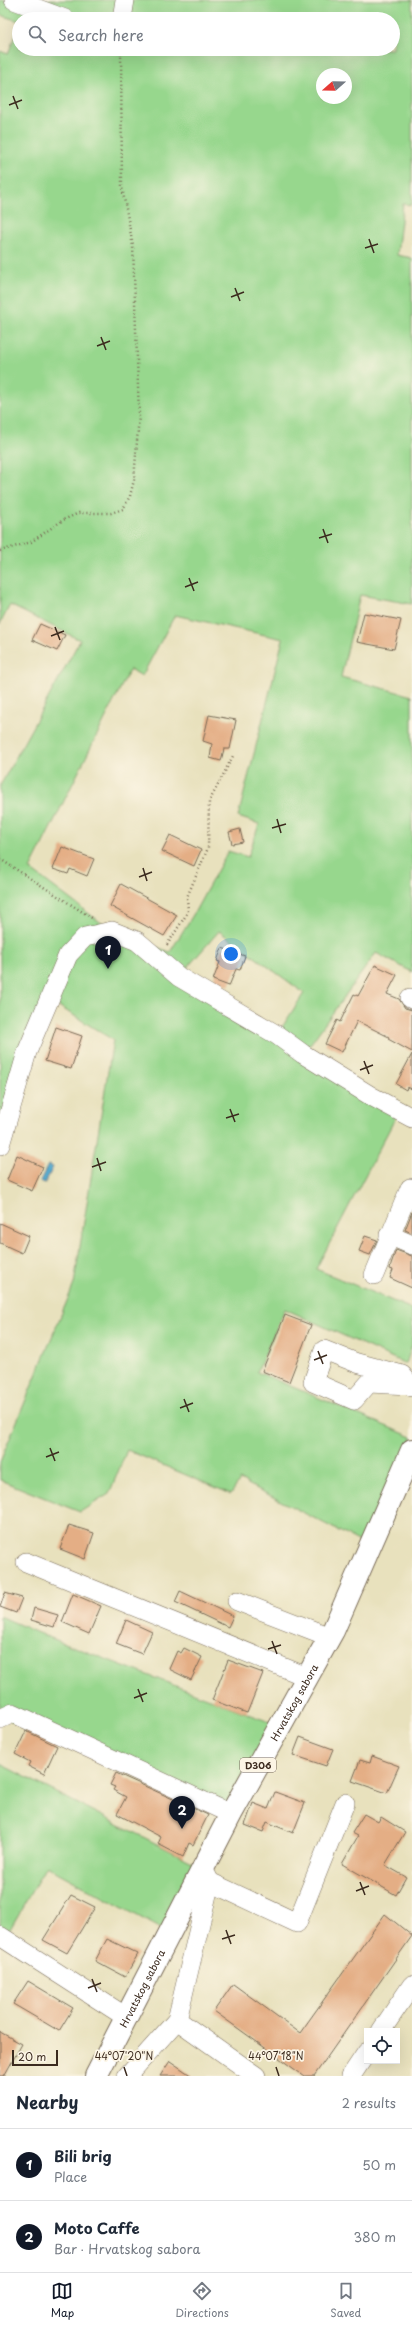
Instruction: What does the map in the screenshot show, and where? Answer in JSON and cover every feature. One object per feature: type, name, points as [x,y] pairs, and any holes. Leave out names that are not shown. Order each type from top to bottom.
[{"type":"main road","name":"Hrvatskog sabora","points":[[96,2076],[126,2017],[206,1875],[231,1814],[330,1637],[412,1450]]},
{"type":"street","points":[[14,0],[46,12]]},
{"type":"street","points":[[123,12],[124,0]]},
{"type":"street","points":[[0,1145],[27,1052],[68,954],[85,937],[112,932],[137,941],[179,977],[277,1035],[303,1054],[358,1088],[412,1118]]},
{"type":"street","points":[[374,1275],[389,1235],[410,1188],[412,1189]]},
{"type":"street","points":[[389,1235],[412,1246]]},
{"type":"street","points":[[26,1562],[307,1677]]},
{"type":"street","points":[[237,1601],[330,1637]]},
{"type":"street","points":[[0,1719],[13,1713],[231,1814]]},
{"type":"street","points":[[127,2076],[177,2020],[206,1875],[297,1923],[345,1803]]},
{"type":"street","points":[[0,1936],[126,2017]]},
{"type":"street","points":[[383,2028],[412,1985]]},
{"type":"street","points":[[177,2020],[256,2076]]},
{"type":"street","points":[[351,2076],[364,2056]]},
{"type":"path","points":[[0,551],[31,542],[63,520],[79,513],[111,513],[123,509],[130,496],[134,480],[138,399],[133,246],[122,187],[121,56]]},
{"type":"path","points":[[158,959],[188,912],[187,897],[208,848],[209,802],[234,754]]},
{"type":"path","points":[[0,859],[112,932]]},
{"type":"green space","points":[[0,0],[412,0],[412,205],[403,204],[397,255],[412,258],[412,604],[360,595],[341,677],[412,696],[412,972],[376,953],[303,1054],[399,1111],[316,1269],[412,1309],[412,1345],[406,1364],[285,1309],[257,1372],[412,1437],[412,1450],[370,1547],[240,1480],[231,1494],[127,1450],[109,1494],[80,1512],[0,1480],[0,1462],[74,1284],[113,1040],[49,1000],[0,1139],[0,786],[80,640],[10,605],[0,624],[0,51],[8,54],[12,43],[12,56],[400,56],[400,12],[12,12],[12,19],[0,15]],"holes":[[[175,615],[283,639],[238,817],[259,824],[248,857],[228,851],[193,915],[170,952],[112,931],[30,869],[130,669],[142,676]],[[219,931],[304,993],[277,1035],[179,977]]]},
{"type":"green space","points":[[0,1616],[38,1633],[280,1726],[231,1814],[0,1716]]},
{"type":"green space","points":[[0,1764],[202,1867],[169,1933],[46,1866],[5,1938],[0,1935]]},
{"type":"water","points":[[48,1165],[53,1167],[45,1183],[40,1181]]},
{"type":"building","points":[[364,613],[401,620],[394,649],[357,642]]},
{"type":"building","points":[[40,624],[65,635],[57,651],[32,640]]},
{"type":"building","points":[[209,715],[236,720],[230,749],[224,749],[221,761],[210,758],[212,744],[203,741]]},
{"type":"building","points":[[240,829],[243,842],[232,844],[229,832]]},
{"type":"building","points":[[170,835],[201,850],[194,866],[162,851]]},
{"type":"building","points":[[62,847],[94,859],[87,876],[70,869],[68,874],[53,869]]},
{"type":"building","points":[[121,884],[177,915],[164,936],[110,906]]},
{"type":"building","points":[[222,948],[245,956],[240,970],[236,969],[229,986],[213,980],[220,962],[217,961]]},
{"type":"building","points":[[375,965],[397,975],[387,994],[399,999],[405,1008],[412,1010],[412,1052],[388,1039],[389,1037],[357,1021],[342,1052],[325,1044],[337,1020],[340,1022],[354,994],[358,996]]},
{"type":"building","points":[[56,1027],[82,1036],[71,1069],[45,1061]]},
{"type":"building","points":[[412,1054],[412,1089],[407,1087],[406,1090],[396,1084]]},
{"type":"building","points":[[17,1155],[43,1167],[32,1191],[7,1180]]},
{"type":"building","points":[[412,1212],[412,1233],[405,1230]]},
{"type":"building","points":[[0,1223],[29,1236],[22,1253],[0,1243]]},
{"type":"building","points":[[365,1236],[377,1240],[370,1255],[359,1251]]},
{"type":"building","points":[[396,1250],[412,1256],[412,1288],[390,1278],[393,1270],[390,1269],[391,1264]]},
{"type":"building","points":[[285,1315],[311,1325],[289,1382],[262,1371]]},
{"type":"building","points":[[69,1525],[94,1533],[85,1559],[60,1549]]},
{"type":"building","points":[[180,1591],[233,1616],[228,1627],[175,1602]]},
{"type":"building","points":[[5,1593],[22,1598],[16,1613],[0,1607]]},
{"type":"building","points":[[73,1594],[101,1606],[89,1634],[62,1622]]},
{"type":"building","points":[[34,1608],[58,1615],[54,1627],[31,1620]]},
{"type":"building","points":[[126,1620],[152,1632],[142,1654],[116,1644]]},
{"type":"building","points":[[184,1648],[202,1657],[191,1680],[169,1669],[177,1651],[181,1653]]},
{"type":"building","points":[[228,1660],[263,1673],[247,1713],[212,1700]]},
{"type":"building","points":[[26,1731],[57,1746],[44,1774],[28,1766],[30,1762],[15,1754]]},
{"type":"building","points":[[300,1737],[333,1749],[326,1766],[293,1755]]},
{"type":"building","points":[[372,1756],[399,1766],[387,1793],[352,1781],[360,1760],[370,1763]]},
{"type":"building","points":[[116,1773],[208,1815],[193,1845],[189,1843],[183,1857],[158,1844],[161,1837],[117,1814],[126,1797],[113,1790],[115,1787],[110,1785]]},
{"type":"building","points":[[275,1792],[305,1803],[293,1833],[267,1822],[263,1832],[245,1825],[253,1803],[268,1809]]},
{"type":"building","points":[[364,1814],[378,1822],[381,1817],[405,1832],[385,1865],[406,1877],[396,1895],[342,1864],[358,1836],[352,1833]]},
{"type":"building","points":[[71,1895],[95,1907],[67,1953],[43,1940]]},
{"type":"building","points":[[385,1914],[412,1936],[314,2076],[304,2076],[214,2011],[233,1984],[300,2033]]},
{"type":"building","points":[[107,1939],[138,1954],[125,1977],[95,1961]]},
{"type":"building","points":[[28,1981],[73,2008],[59,2031],[13,2004]]},
{"type":"building","points":[[0,2032],[22,2044],[4,2076],[0,2076]]},
{"type":"building","points":[[170,2061],[192,2076],[160,2076]]},
{"type":"place","name":"Bili brig","points":[[108,969]]},
{"type":"place","name":"Moto Caffe","points":[[182,1829]]}]
